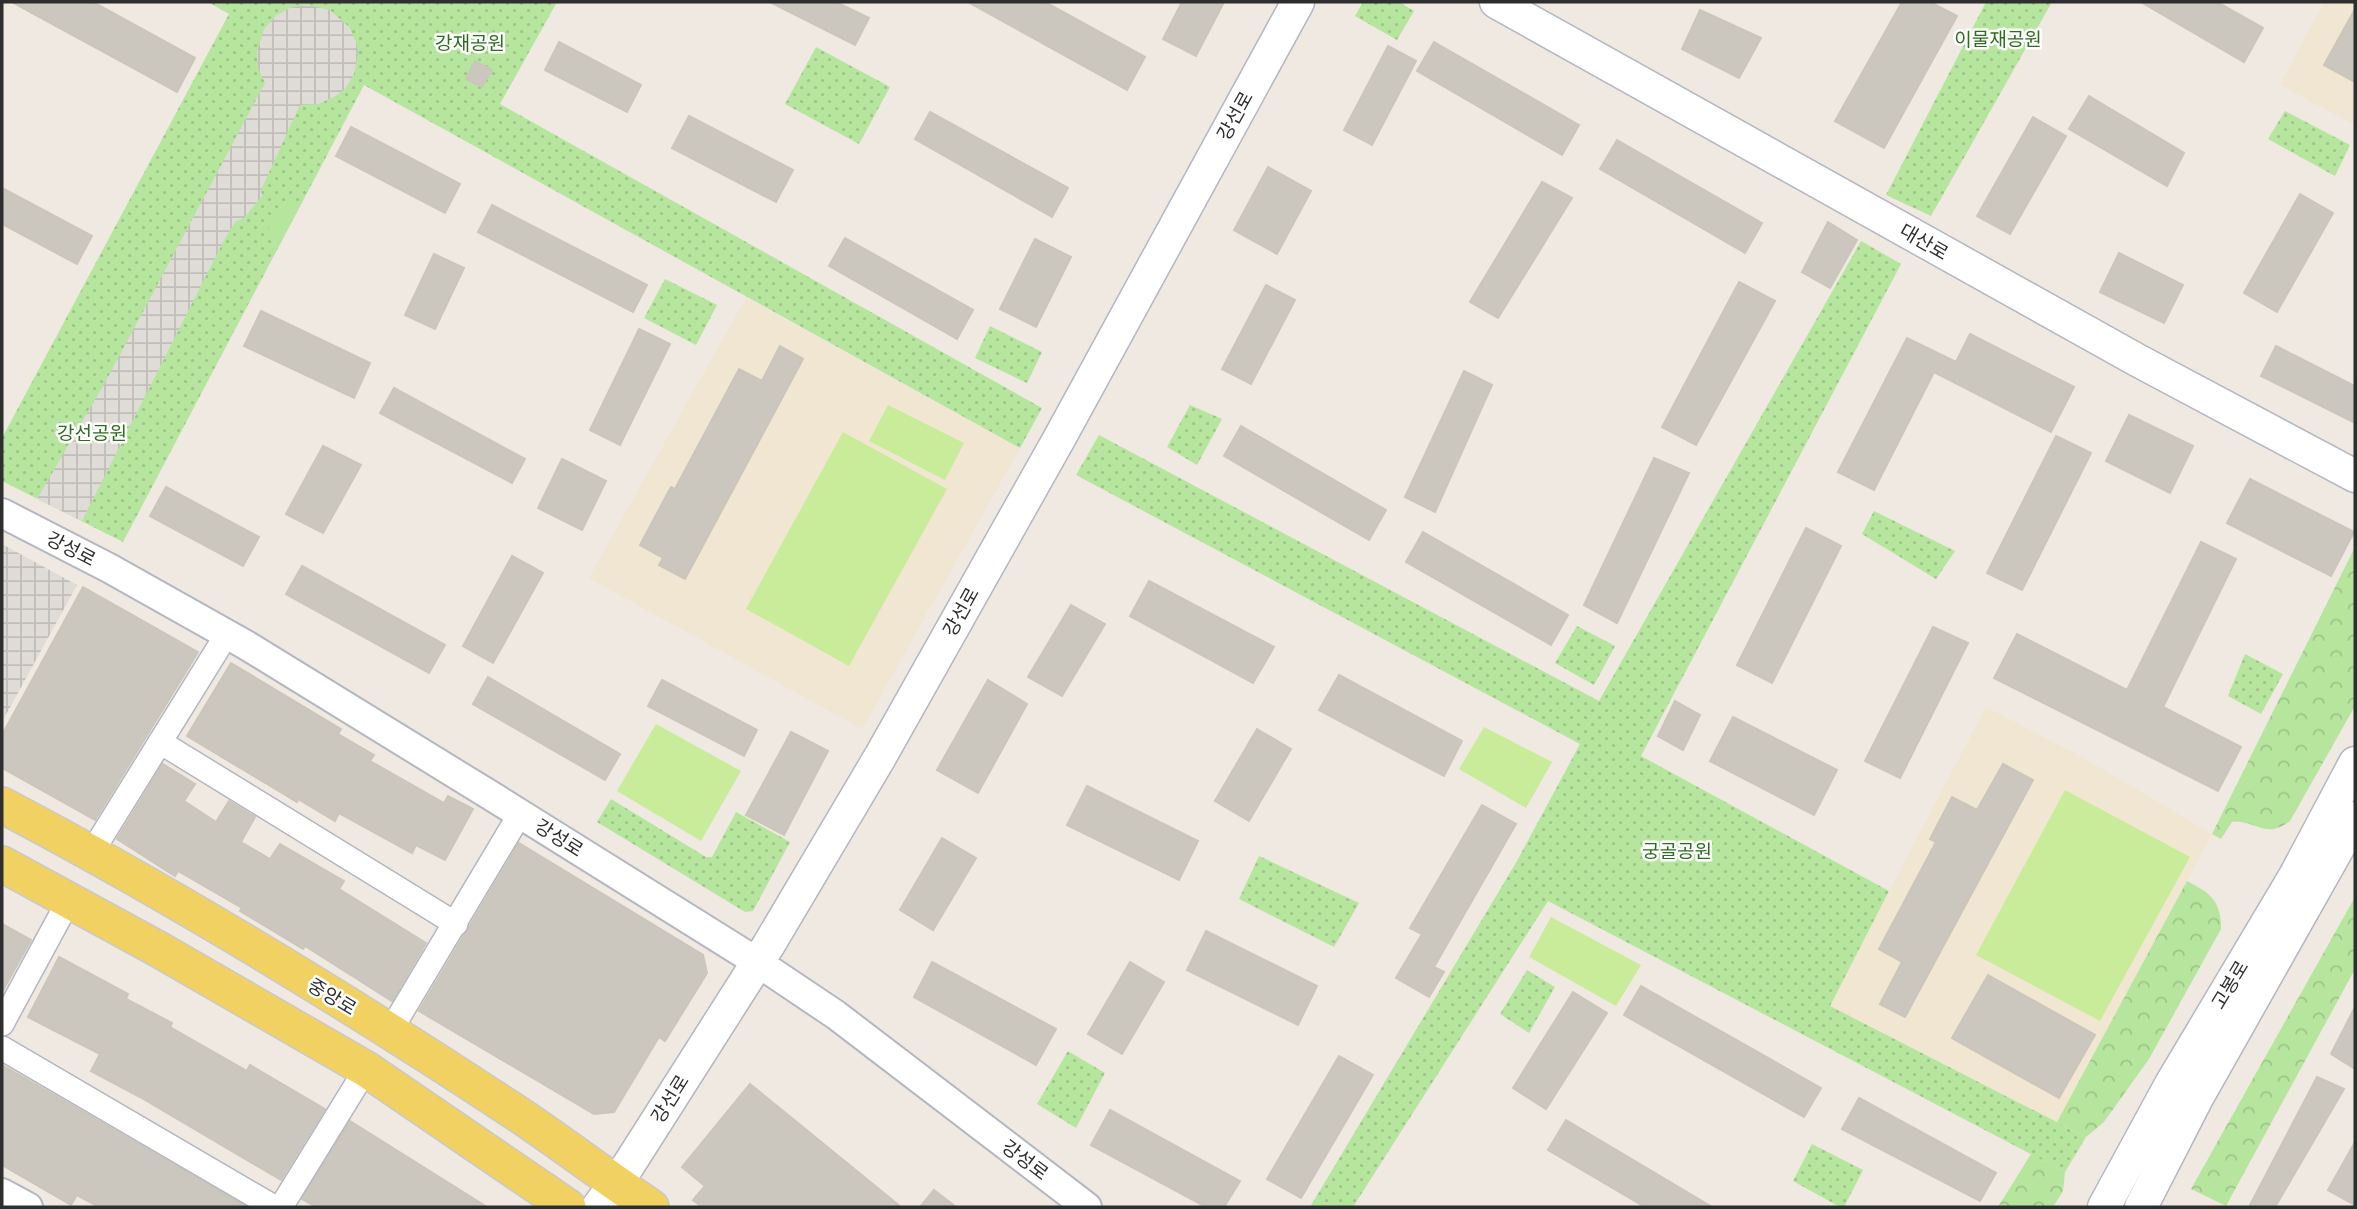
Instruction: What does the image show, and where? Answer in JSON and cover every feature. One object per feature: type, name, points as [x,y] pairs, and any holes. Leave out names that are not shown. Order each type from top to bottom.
[{"type":"main road","name":"강선로","points":[[606,1195],[628,1166],[757,962],[880,757],[1059,439],[1298,2]]},
{"type":"main road","name":"대산로","points":[[1496,2],[2137,360],[2355,476]]},
{"type":"main road","name":"고봉로","points":[[2104,1207],[2171,1084],[2295,876],[2355,763]]},
{"type":"main road","name":"중앙로","points":[[2,805],[92,852],[514,1111],[606,1195],[651,1207]]},
{"type":"main road","name":"고봉로","points":[[2141,1207],[2197,1098],[2355,818]]},
{"type":"main road","points":[[2,864],[158,949],[366,1069],[568,1207]]},
{"type":"street","name":"강성로","points":[[2,513],[109,568],[227,634],[757,962],[836,1015],[1087,1207]]},
{"type":"street","points":[[92,852],[227,634]]},
{"type":"street","points":[[160,742],[456,924]]},
{"type":"street","points":[[389,1032],[520,814]]},
{"type":"street","points":[[2,1024],[69,900]]},
{"type":"street","points":[[2,1048],[274,1207]]},
{"type":"street","points":[[281,1207],[366,1069]]},
{"type":"street","points":[[2,1193],[28,1207]]},
{"type":"shaded area","points":[[2324,2],[2355,2],[2355,125],[2280,85]]},
{"type":"shaded area","points":[[307,5],[330,10],[349,27],[358,53],[354,74],[345,89],[336,96],[318,104],[300,105],[261,190],[262,196],[244,218],[235,222],[223,242],[82,521],[37,499],[107,379],[265,83],[258,68],[257,52],[264,29],[277,15],[290,8]]},
{"type":"shaded area","points":[[746,298],[1020,448],[862,729],[589,578]]},
{"type":"shaded area","points":[[2,544],[77,585],[2,722]]},
{"type":"shaded area","points":[[1986,707],[2078,755],[2212,834],[2057,1122],[1829,1006]]},
{"type":"green space","name":"강선공원","points":[[208,2],[557,2],[500,104],[1042,408],[1020,448],[364,85],[123,542],[2,481],[2,438],[229,14]]},
{"type":"green space","points":[[1363,2],[1399,2],[1414,11],[1397,40],[1355,16]]},
{"type":"green space","name":"이물재공원","points":[[1986,2],[2052,2],[1931,216],[1886,195]]},
{"type":"green space","points":[[816,47],[890,87],[859,144],[785,104]]},
{"type":"green space","points":[[2285,111],[2350,145],[2335,176],[2268,139]]},
{"type":"green space","points":[[304,198],[275,253],[267,221],[276,212]]},
{"type":"green space","name":"궁골공원","points":[[1861,241],[1901,264],[1641,756],[1889,891],[1830,1006],[2086,1137],[2065,1172],[1548,901],[1353,1207],[1310,1207],[1517,861],[1580,744],[1076,475],[1099,435],[1599,701]]},
{"type":"green space","points":[[665,279],[717,305],[696,345],[644,318]]},
{"type":"green space","points":[[990,326],[1042,352],[1027,383],[975,358]]},
{"type":"green space","points":[[888,405],[964,443],[945,480],[869,441]]},
{"type":"green space","points":[[1190,405],[1222,419],[1197,465],[1167,447]]},
{"type":"green space","points":[[843,432],[947,489],[849,666],[746,609]]},
{"type":"green space","points":[[1874,511],[1955,551],[1936,579],[1862,534]]},
{"type":"green space","points":[[2355,547],[2355,706],[2290,821],[2273,829],[2232,822],[2221,839],[2212,834]]},
{"type":"green space","points":[[1577,626],[1615,646],[1594,685],[1555,663]]},
{"type":"green space","points":[[2245,654],[2283,674],[2261,714],[2228,696]]},
{"type":"green space","points":[[656,724],[741,771],[701,841],[617,791]]},
{"type":"green space","points":[[1484,727],[1552,762],[1526,808],[1459,769]]},
{"type":"green space","points":[[2065,790],[2190,857],[2100,1021],[1976,955]]},
{"type":"green space","points":[[611,799],[706,857],[712,857],[736,812],[790,842],[753,911],[745,912],[597,822]]},
{"type":"green space","points":[[1259,856],[1359,903],[1334,947],[1239,899]]},
{"type":"green space","points":[[2187,881],[2213,899],[2219,911],[2221,929],[2149,1059],[2104,1122],[2086,1137],[2057,1122]]},
{"type":"green space","points":[[2355,897],[2355,969],[2226,1206],[2191,1189]]},
{"type":"green space","points":[[1551,917],[1641,965],[1616,1006],[1529,957]]},
{"type":"green space","points":[[1527,970],[1555,987],[1529,1033],[1500,1014]]},
{"type":"green space","points":[[1068,1051],[1105,1073],[1076,1128],[1037,1104]]},
{"type":"green space","points":[[1812,1144],[1863,1170],[1844,1207],[1793,1181]]},
{"type":"green space","points":[[2031,1154],[2065,1172],[2063,1191],[2053,1207],[1998,1207]]},
{"type":"building","points":[[12,2],[93,2],[195,58],[177,92]]},
{"type":"building","points":[[770,2],[836,2],[869,18],[855,45]]},
{"type":"building","points":[[968,2],[1045,2],[1145,57],[1127,90]]},
{"type":"building","points":[[1182,2],[1224,2],[1196,56],[1163,39]]},
{"type":"building","points":[[1902,2],[1930,2],[1957,16],[1884,148],[1835,121]]},
{"type":"building","points":[[2141,2],[2217,2],[2263,28],[2244,62]]},
{"type":"building","points":[[2355,9],[2355,82],[2324,65]]},
{"type":"building","points":[[1700,10],[1761,38],[1739,78],[1682,49]]},
{"type":"building","points":[[559,42],[641,85],[627,112],[545,70]]},
{"type":"building","points":[[1434,42],[1579,125],[1562,155],[1417,71]]},
{"type":"building","points":[[1388,46],[1416,61],[1372,145],[1344,130]]},
{"type":"building","points":[[475,61],[492,70],[482,87],[466,79]]},
{"type":"building","points":[[2089,96],[2184,153],[2167,186],[2069,129]]},
{"type":"building","points":[[930,112],[1068,188],[1052,217],[915,139]]},
{"type":"building","points":[[689,116],[793,170],[776,202],[672,148]]},
{"type":"building","points":[[2033,117],[2066,136],[2010,234],[1977,216]]},
{"type":"building","points":[[351,127],[460,184],[445,213],[336,156]]},
{"type":"building","points":[[1617,140],[1762,223],[1745,253],[1600,169]]},
{"type":"building","points":[[1268,167],[1311,191],[1277,254],[1234,230]]},
{"type":"building","points":[[1542,182],[1572,198],[1498,318],[1470,302]]},
{"type":"building","points":[[2,188],[92,236],[77,264],[2,224]]},
{"type":"building","points":[[2300,194],[2333,213],[2277,312],[2244,293]]},
{"type":"building","points":[[492,205],[647,285],[633,312],[478,232]]},
{"type":"building","points":[[1828,222],[1857,240],[1830,288],[1802,272]]},
{"type":"building","points":[[845,238],[973,310],[957,339],[829,266]]},
{"type":"building","points":[[1035,239],[1071,257],[1036,327],[1000,309]]},
{"type":"building","points":[[2119,253],[2183,285],[2164,323],[2100,292]]},
{"type":"building","points":[[434,254],[464,268],[435,329],[405,315]]},
{"type":"building","points":[[1739,282],[1775,301],[1696,445],[1662,427]]},
{"type":"building","points":[[1266,285],[1295,300],[1251,384],[1222,369]]},
{"type":"building","points":[[261,311],[370,363],[354,398],[244,346]]},
{"type":"building","points":[[639,329],[670,344],[620,445],[590,430]]},
{"type":"building","points":[[1970,334],[2074,387],[2051,432],[1934,372],[1874,490],[1838,472],[1907,338],[1956,362]]},
{"type":"building","points":[[780,346],[803,359],[685,579],[659,565],[663,558],[640,545],[671,487],[675,489],[739,369],[762,381]]},
{"type":"building","points":[[2276,346],[2355,386],[2355,423],[2261,376]]},
{"type":"building","points":[[1464,371],[1492,385],[1435,512],[1405,497]]},
{"type":"building","points":[[394,388],[525,459],[512,483],[380,413]]},
{"type":"building","points":[[2129,415],[2193,446],[2170,493],[2106,461]]},
{"type":"building","points":[[1241,426],[1386,510],[1369,540],[1224,456]]},
{"type":"building","points":[[2056,436],[2091,453],[2022,590],[1987,573]]},
{"type":"building","points":[[323,446],[361,465],[323,533],[286,514]]},
{"type":"building","points":[[1654,458],[1689,473],[1617,623],[1584,605]]},
{"type":"building","points":[[562,459],[606,481],[582,530],[538,508]]},
{"type":"building","points":[[2250,479],[2354,532],[2331,576],[2227,523]]},
{"type":"building","points":[[166,487],[259,537],[243,566],[150,516]]},
{"type":"building","points":[[1806,528],[1841,546],[1772,683],[1737,665]]},
{"type":"building","points":[[1423,532],[1568,615],[1551,645],[1406,562]]},
{"type":"building","points":[[2201,542],[2236,559],[2163,707],[2241,747],[2218,791],[1994,678],[2017,634],[2127,690]]},
{"type":"building","points":[[512,556],[543,573],[493,663],[463,646]]},
{"type":"building","points":[[302,566],[445,645],[429,673],[286,594]]},
{"type":"building","points":[[1149,581],[1274,647],[1253,683],[1130,616]]},
{"type":"building","points":[[83,587],[198,652],[95,820],[2,768],[2,735]]},
{"type":"building","points":[[1071,605],[1105,624],[1062,696],[1028,677]]},
{"type":"building","points":[[1933,627],[1968,643],[1900,778],[1865,761]]},
{"type":"building","points":[[231,663],[341,729],[338,734],[374,755],[370,761],[444,803],[448,796],[473,809],[445,860],[416,845],[412,853],[339,813],[335,821],[298,799],[297,802],[187,736]]},
{"type":"building","points":[[1339,675],[1462,741],[1444,776],[1319,710]]},
{"type":"building","points":[[488,677],[620,754],[605,780],[473,704]]},
{"type":"building","points":[[662,680],[757,730],[744,756],[648,706]]},
{"type":"building","points":[[988,680],[1027,704],[978,793],[937,770]]},
{"type":"building","points":[[1675,701],[1700,715],[1683,750],[1658,736]]},
{"type":"building","points":[[1733,717],[1837,770],[1814,815],[1710,761]]},
{"type":"building","points":[[1257,729],[1291,749],[1249,821],[1215,801]]},
{"type":"building","points":[[791,732],[828,751],[784,835],[746,815]]},
{"type":"building","points":[[163,764],[195,784],[184,801],[216,822],[229,801],[255,817],[241,842],[270,859],[280,844],[344,881],[339,889],[426,943],[392,1001],[305,946],[303,949],[240,911],[242,908],[178,871],[175,876],[117,839]]},
{"type":"building","points":[[2003,764],[2033,780],[1905,1017],[1880,1004],[1902,962],[1879,949],[1936,842],[1930,839],[1952,797],[1977,810]]},
{"type":"building","points":[[1087,786],[1198,841],[1179,880],[1067,825]]},
{"type":"building","points":[[1482,805],[1516,824],[1434,967],[1444,972],[1429,997],[1396,978],[1422,934],[1410,928]]},
{"type":"building","points":[[942,838],[976,858],[933,930],[900,910]]},
{"type":"building","points":[[519,843],[703,955],[707,973],[665,1041],[659,1037],[614,1112],[594,1114],[419,1011]]},
{"type":"building","points":[[2,924],[31,940],[2,992]]},
{"type":"building","points":[[1206,931],[1317,986],[1298,1025],[1187,970]]},
{"type":"building","points":[[59,957],[128,994],[126,999],[172,1023],[170,1027],[247,1071],[250,1065],[325,1109],[281,1180],[91,1071],[100,1054],[28,1017]]},
{"type":"building","points":[[932,962],[1056,1029],[1036,1065],[914,997]]},
{"type":"building","points":[[1130,962],[1164,982],[1122,1054],[1088,1034]]},
{"type":"building","points":[[1988,975],[2095,1035],[2059,1098],[1952,1038]]},
{"type":"building","points":[[1641,986],[1821,1088],[1804,1117],[1624,1015]]},
{"type":"building","points":[[1573,992],[1607,1013],[1546,1109],[1513,1088]]},
{"type":"building","points":[[2355,1007],[2355,1069],[2331,1054]]},
{"type":"building","points":[[1339,1056],[1373,1075],[1301,1198],[1267,1179]]},
{"type":"building","points":[[2,1065],[247,1207],[99,1207],[77,1195],[71,1205],[2,1165]]},
{"type":"building","points":[[2317,1077],[2344,1089],[2275,1207],[2249,1207]]},
{"type":"building","points":[[750,1084],[901,1207],[702,1207],[693,1200],[705,1186],[682,1167]]},
{"type":"building","points":[[1859,1098],[1996,1173],[1980,1201],[1842,1129]]},
{"type":"building","points":[[1110,1110],[1240,1181],[1224,1207],[1206,1207],[1091,1145]]},
{"type":"building","points":[[1566,1120],[1712,1207],[1645,1207],[1548,1150]]},
{"type":"building","points":[[350,1121],[487,1207],[316,1207],[302,1199]]},
{"type":"building","points":[[2355,1142],[2355,1205],[2328,1190]]},
{"type":"building","points":[[934,1190],[956,1207],[920,1207]]},
{"type":"park label","name":"강재공원","points":[[470,43]]}]
